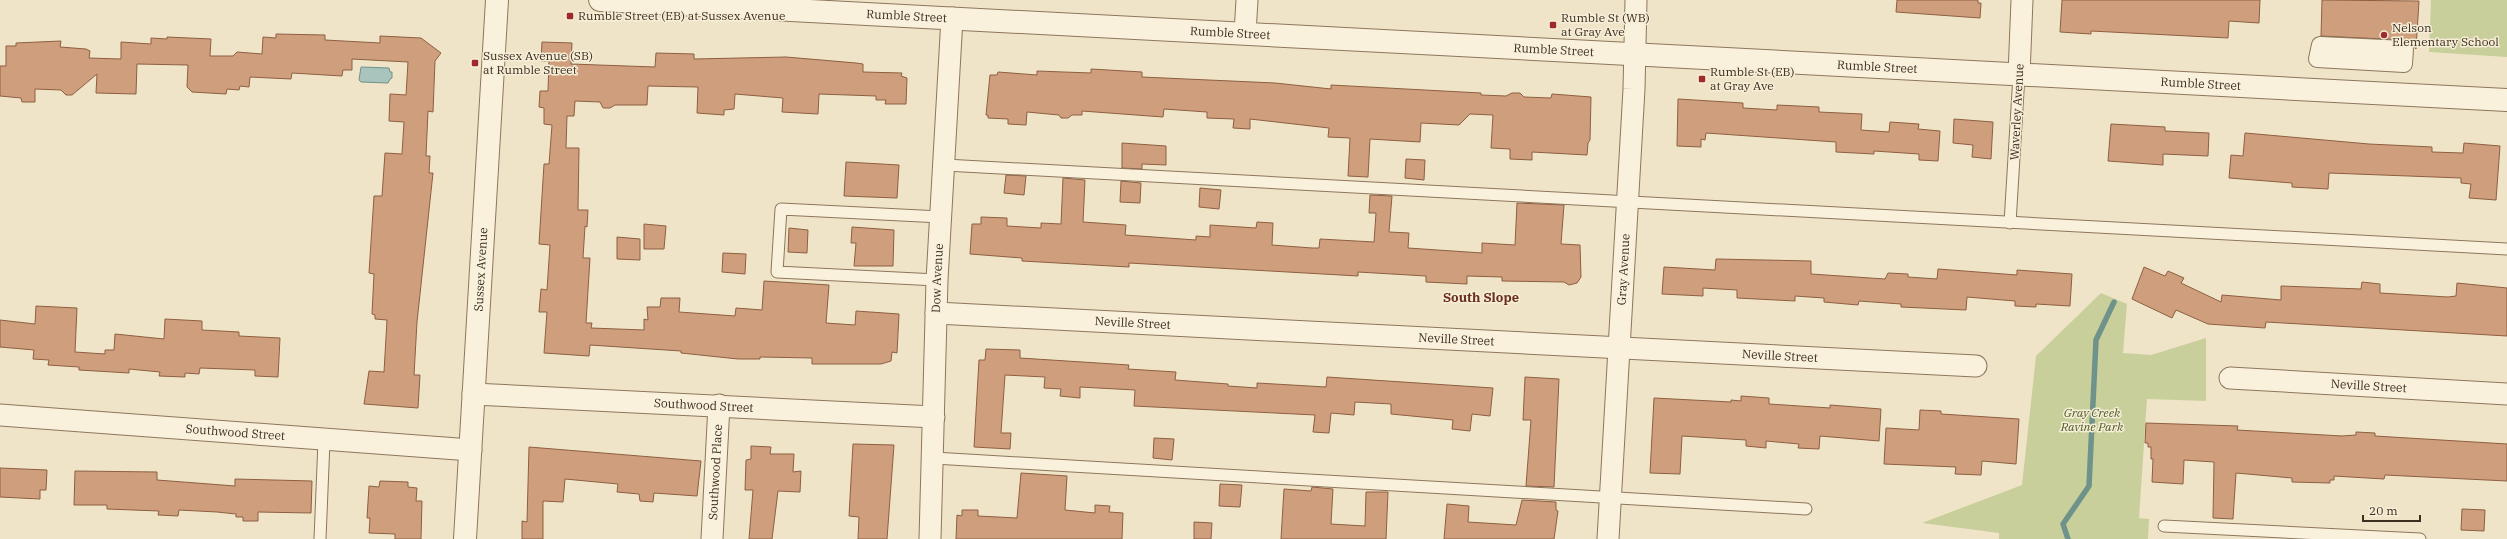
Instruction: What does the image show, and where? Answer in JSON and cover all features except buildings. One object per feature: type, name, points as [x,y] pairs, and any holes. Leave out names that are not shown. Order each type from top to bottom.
[{"type":"street","name":"Sussex Avenue","points":[[465,539],[496,0]]},
{"type":"street","name":"Rumble Street","points":[[600,0],[2507,100]]},
{"type":"street","points":[[1245,33],[1247,0]]},
{"type":"street","name":"Gray Avenue","points":[[1608,539],[1612,498],[1618,348],[1627,201],[1636,0]]},
{"type":"street","name":"Waverley Avenue","points":[[2019,75],[2022,0]]},
{"type":"street","name":"Dow Avenue","points":[[930,539],[934,458],[937,280],[945,165],[952,18]]},
{"type":"street","points":[[2320,45],[2405,49],[2404,64],[2317,59],[2320,45]]},
{"type":"street","name":"Neville Street","points":[[936,313],[1976,366]]},
{"type":"street","name":"Neville Street","points":[[2230,378],[2507,394]]},
{"type":"street","name":"Southwood Street","points":[[473,394],[719,405],[934,417]]},
{"type":"street","name":"Southwood Place","points":[[712,539],[719,405]]},
{"type":"street","name":"Southwood Street","points":[[0,416],[471,450]]},
{"type":"lane","name":"Waverley Avenue","points":[[2010,223],[2019,75]]},
{"type":"lane","points":[[945,165],[2507,249]]},
{"type":"lane","points":[[937,280],[777,272],[781,209],[941,217]]},
{"type":"lane","points":[[320,539],[324,440]]},
{"type":"lane","points":[[934,458],[1806,509]]},
{"type":"lane","points":[[2164,526],[2420,539]]},
{"type":"green space","points":[[2431,0],[2507,0],[2507,57],[2429,52]]},
{"type":"green space","name":"Gray Creek Ravine Park","points":[[2101,293],[2127,304],[2123,353],[2151,355],[2206,338],[2206,401],[2147,399],[2139,518],[2149,519],[2148,539],[1999,539],[1999,533],[1922,523],[2022,485],[2036,356]]},
{"type":"water","points":[[361,67],[389,68],[390,72],[392,72],[392,78],[388,83],[361,82],[359,80]]},
{"type":"waterway","points":[[2068,539],[2063,524],[2089,486],[2096,340],[2114,302]]},
{"type":"place","name":"Rumble Street (EB) at Sussex Avenue","points":[[570,16]]},
{"type":"place","name":"Rumble St (WB) at Gray Ave","points":[[1553,25]]},
{"type":"place","name":"Nelson Elementary School","points":[[2384,35]]},
{"type":"place","name":"Sussex Avenue (SB) at Rumble Street","points":[[475,63]]},
{"type":"place","name":"Rumble St (EB) at Gray Ave","points":[[1702,79]]},
{"type":"district","name":"South Slope","points":[[1481,297]]}]
